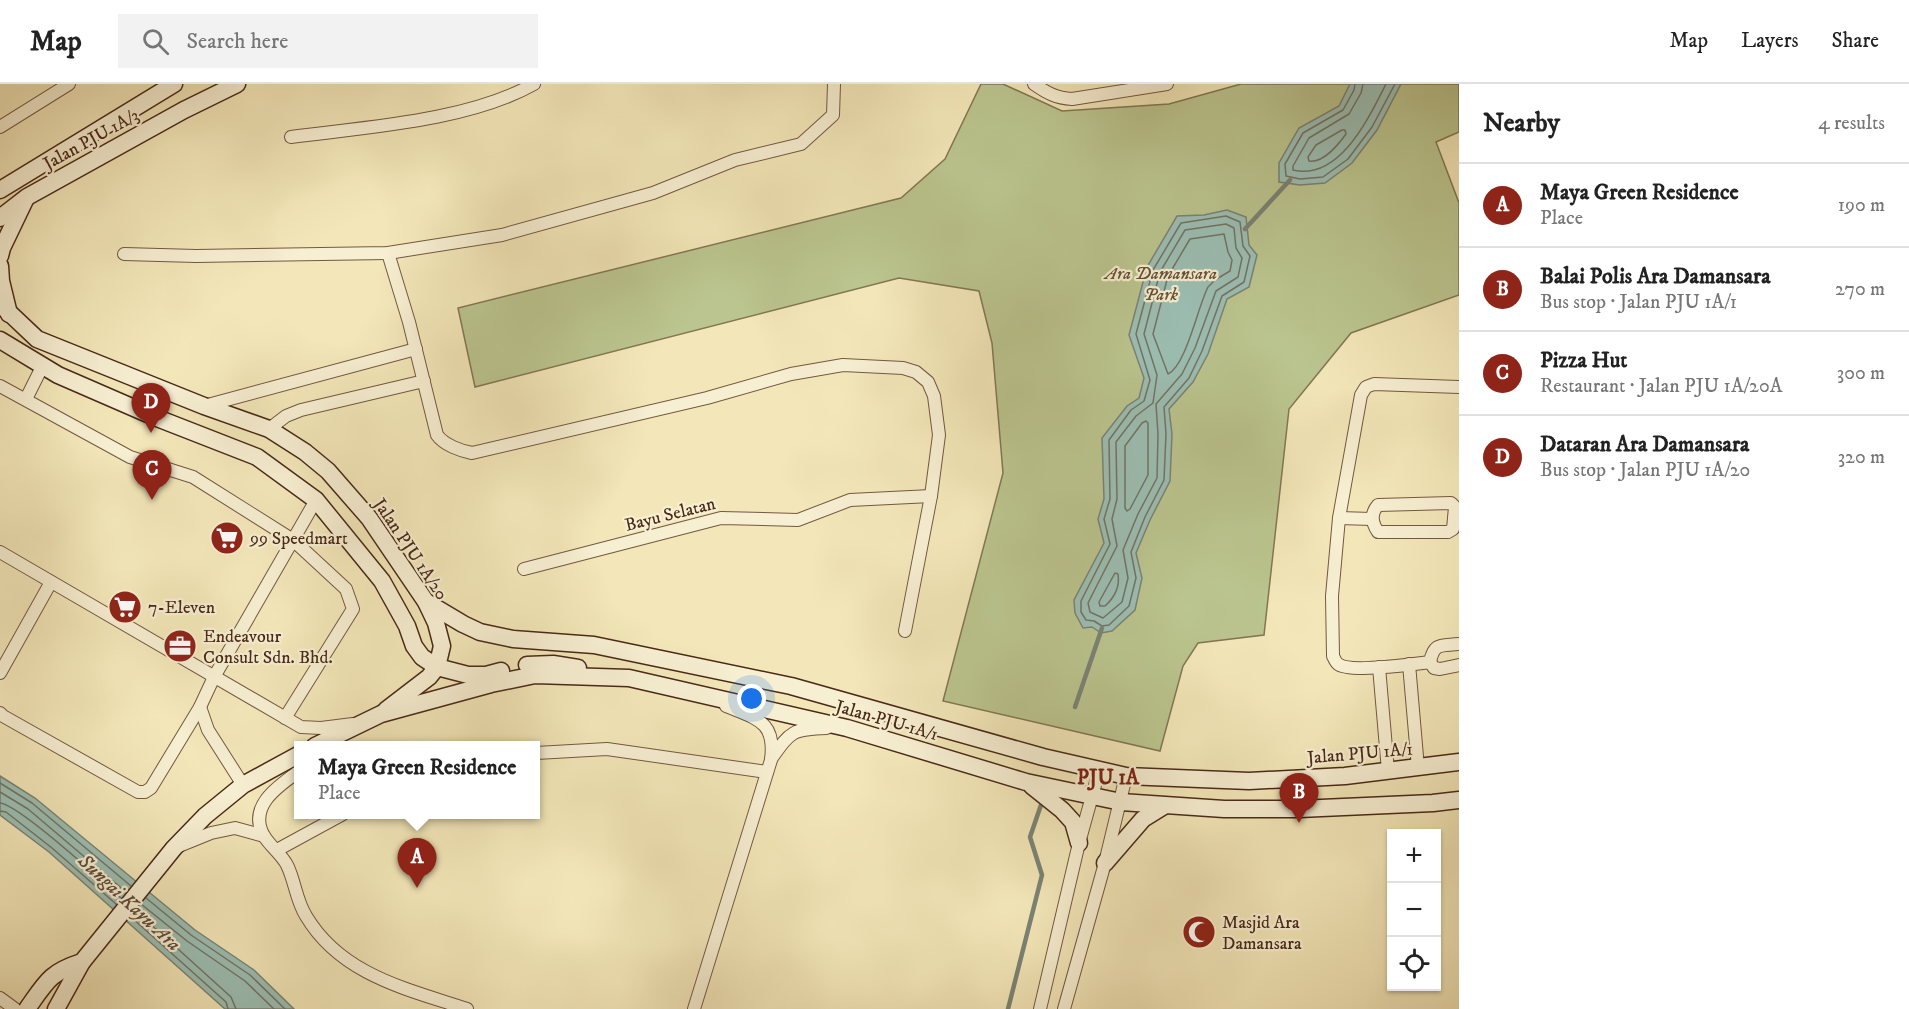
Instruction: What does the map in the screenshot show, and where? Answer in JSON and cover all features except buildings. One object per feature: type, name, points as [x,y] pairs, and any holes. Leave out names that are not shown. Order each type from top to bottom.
[{"type":"main road","name":"Jalan PJU 1A/3","points":[[0,190],[174,84]]},
{"type":"main road","name":"Jalan PJU 1A/3","points":[[0,218],[27,197],[184,110],[237,84]]},
{"type":"main road","points":[[0,256],[27,197]]},
{"type":"main road","points":[[0,266],[4,309]]},
{"type":"main road","name":"Jalan PJU 1A/20","points":[[4,309],[37,339],[204,406],[269,429],[328,471],[369,518],[426,602],[436,623],[442,646],[437,667]]},
{"type":"main road","points":[[0,340],[58,375],[257,457],[316,500],[382,581],[407,626],[414,646],[422,657],[437,667],[468,675],[486,675],[526,665],[553,664],[629,678]]},
{"type":"main road","name":"Jalan PJU 1A/1","points":[[426,602],[480,632],[513,639],[594,645],[791,686],[1099,771],[1126,776],[1249,781],[1345,776],[1459,762]]},
{"type":"main road","points":[[381,714],[437,667]]},
{"type":"main road","name":"Jalan PJU 1A/1","points":[[325,741],[381,714],[490,684],[535,675],[629,678],[847,728],[1026,782],[1121,802],[1164,806],[1299,809],[1459,800]]},
{"type":"main road","points":[[56,1009],[85,959],[174,848],[205,816],[243,785],[294,757]]},
{"type":"main road","points":[[1026,782],[1062,810],[1073,822],[1079,843]]},
{"type":"main road","points":[[1105,863],[1143,819],[1164,806]]},
{"type":"main road","points":[[27,1009],[50,978],[63,968],[85,959]]},
{"type":"street","points":[[0,126],[69,84]]},
{"type":"street","points":[[291,137],[466,111],[522,91],[534,84]]},
{"type":"street","points":[[124,254],[196,256],[388,252],[502,235],[653,193],[735,160],[801,144],[833,115],[834,84]]},
{"type":"street","points":[[1034,84],[1051,95],[1072,99],[1167,84]]},
{"type":"street","points":[[388,252],[416,349],[437,435],[441,440],[465,452],[472,453],[707,398],[791,374],[843,365],[903,368],[916,372],[928,382],[934,396],[939,435],[931,496],[905,631]]},
{"type":"street","points":[[204,406],[416,349]]},
{"type":"street","points":[[26,399],[42,367]]},
{"type":"street","points":[[269,429],[286,416],[301,410],[424,381]]},
{"type":"street","points":[[1430,662],[1379,667],[1344,667],[1337,664],[1333,656],[1332,596],[1339,518],[1360,394],[1366,387],[1374,384],[1396,384],[1459,387]]},
{"type":"street","points":[[0,386],[129,457],[193,477],[293,540],[346,589],[353,609],[285,718]]},
{"type":"street","name":"Bayu Selatan","points":[[524,569],[721,518],[798,520],[850,500],[931,496]]},
{"type":"street","points":[[0,712],[3,716],[138,792],[145,792],[151,788],[316,500]]},
{"type":"street","points":[[1451,503],[1455,507],[1457,518],[1453,529],[1448,532],[1378,532],[1372,519],[1378,506],[1451,503]]},
{"type":"street","points":[[1339,518],[1372,519]]},
{"type":"street","points":[[0,552],[301,728],[358,724]]},
{"type":"street","points":[[0,673],[51,582]]},
{"type":"street","points":[[1459,644],[1436,646],[1432,651],[1430,662],[1434,668],[1440,669],[1459,664]]},
{"type":"street","points":[[1409,664],[1418,768]]},
{"type":"street","points":[[1379,667],[1388,771]]},
{"type":"street","points":[[694,1009],[769,766],[772,746],[769,731],[761,722],[705,696]]},
{"type":"street","points":[[200,706],[208,730],[243,785]]},
{"type":"street","points":[[343,741],[381,714]]},
{"type":"street","points":[[769,766],[791,734],[803,729],[847,728]]},
{"type":"street","points":[[540,753],[607,750],[769,766]]},
{"type":"street","points":[[1040,1009],[1079,843],[1099,771]]},
{"type":"street","points":[[294,775],[273,790],[261,808],[259,821],[264,836],[277,850],[291,873],[298,900],[322,939],[335,953],[377,979],[467,1009]]},
{"type":"street","points":[[1064,1009],[1105,863],[1126,776]]},
{"type":"street","points":[[277,850],[334,819]]},
{"type":"street","points":[[174,848],[211,833],[235,828],[264,836]]},
{"type":"street","points":[[0,998],[15,1009]]},
{"type":"green space","name":"Ara Damansara Park","points":[[981,84],[1003,84],[1062,111],[1169,104],[1241,84],[1459,84],[1459,132],[1436,142],[1459,203],[1459,295],[1351,333],[1289,409],[1264,635],[1198,643],[1183,666],[1160,751],[943,701],[1003,473],[992,343],[979,291],[899,278],[475,387],[458,308],[901,198],[945,159]]},
{"type":"water","points":[[1350,84],[1401,84],[1377,130],[1352,163],[1325,183],[1300,185],[1279,182],[1279,163],[1299,128],[1339,106]]},
{"type":"water","points":[[1227,210],[1246,217],[1249,245],[1257,255],[1249,287],[1227,299],[1208,354],[1193,382],[1169,409],[1172,434],[1170,481],[1136,553],[1142,578],[1135,610],[1112,631],[1101,633],[1092,627],[1083,628],[1075,613],[1074,600],[1104,543],[1098,519],[1104,499],[1102,438],[1127,406],[1139,398],[1144,378],[1129,335],[1147,267],[1177,216],[1204,215]]},
{"type":"water","name":"Sungai Kayu Ara","points":[[0,776],[35,798],[195,930],[254,970],[294,1009],[225,1009],[49,852],[0,815]]},
{"type":"waterway","points":[[1245,229],[1290,180]]},
{"type":"waterway","points":[[1075,707],[1102,628]]},
{"type":"waterway","points":[[1008,1009],[1042,875],[1030,837],[1041,805]]},
{"type":"place","name":"Dataran Ara Damansara","points":[[151,433]]},
{"type":"place","name":"Pizza Hut","points":[[152,500]]},
{"type":"place","name":"99 Speedmart","points":[[227,538]]},
{"type":"place","name":"7-Eleven","points":[[125,607]]},
{"type":"place","name":"Endeavour Consult Sdn. Bhd.","points":[[180,646]]},
{"type":"place","name":"Balai Polis Ara Damansara","points":[[1299,823]]},
{"type":"place","name":"Maya Green Residence","points":[[417,888]]},
{"type":"place","name":"Masjid Ara Damansara","points":[[1199,932]]},
{"type":"district","name":"PJU 1A","points":[[1108,777]]}]
